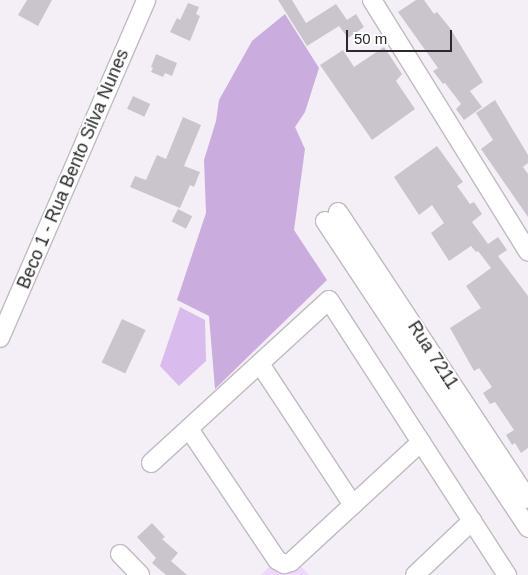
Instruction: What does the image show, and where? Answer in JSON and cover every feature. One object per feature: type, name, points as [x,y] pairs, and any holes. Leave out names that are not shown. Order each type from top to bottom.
[{"type":"street","name":"Beco 1 - Rua Bento Silva Nunes","points":[[0,338],[146,0]]},
{"type":"street","points":[[372,0],[528,252]]},
{"type":"street","name":"Rua 7211","points":[[528,498],[332,216],[528,528]]},
{"type":"street","points":[[151,464],[329,300],[507,575]]},
{"type":"street","points":[[260,364],[353,505]]},
{"type":"street","points":[[189,429],[277,560],[284,564],[291,562],[421,442]]},
{"type":"street","points":[[415,575],[472,521]]},
{"type":"street","points":[[120,554],[140,575]]},
{"type":"shaded area","points":[[285,14],[319,68],[305,112],[295,127],[305,149],[294,230],[327,280],[215,389],[209,316],[177,300],[206,213],[204,160],[216,121],[219,100],[252,41]]},
{"type":"shaded area","points":[[180,307],[205,320],[206,361],[179,386],[160,366]]},
{"type":"shaded area","points":[[271,565],[300,565],[309,575],[261,575]]},
{"type":"building","points":[[27,0],[52,0],[38,26],[18,15]]},
{"type":"building","points":[[278,0],[292,0],[306,23],[336,4],[347,20],[356,14],[364,27],[348,38],[339,26],[307,46]]},
{"type":"building","points":[[416,0],[424,0],[434,14],[437,12],[450,28],[483,82],[470,91],[482,107],[464,120],[456,109],[461,104],[433,71],[438,68],[398,12]]},
{"type":"building","points":[[188,3],[199,7],[196,14],[200,16],[190,41],[170,32],[177,18],[180,20]]},
{"type":"building","points":[[384,47],[402,74],[396,81],[415,109],[372,140],[320,65],[343,50],[354,67]]},
{"type":"building","points":[[156,54],[177,63],[172,76],[165,73],[163,77],[151,72]]},
{"type":"building","points":[[133,96],[150,104],[144,117],[127,109]]},
{"type":"building","points":[[495,100],[528,155],[528,163],[523,167],[528,174],[528,217],[481,149],[493,140],[476,113]]},
{"type":"building","points":[[183,117],[201,125],[184,166],[200,172],[194,187],[190,185],[180,208],[130,187],[135,176],[146,180],[157,155],[166,159]]},
{"type":"building","points":[[437,146],[463,182],[457,186],[470,204],[474,202],[482,214],[472,222],[488,244],[498,237],[507,250],[498,256],[528,296],[528,448],[521,453],[515,443],[512,445],[506,435],[514,430],[495,402],[490,404],[483,393],[492,387],[479,368],[474,371],[450,328],[481,308],[466,286],[491,268],[478,251],[476,252],[471,246],[449,261],[431,233],[444,223],[432,205],[419,215],[394,177]]},
{"type":"building","points":[[178,209],[192,216],[186,229],[172,221]]},
{"type":"building","points":[[122,319],[146,330],[125,373],[102,363]]},
{"type":"building","points":[[152,523],[165,537],[162,539],[178,553],[171,561],[187,575],[166,575],[152,563],[156,558],[137,537]]}]
